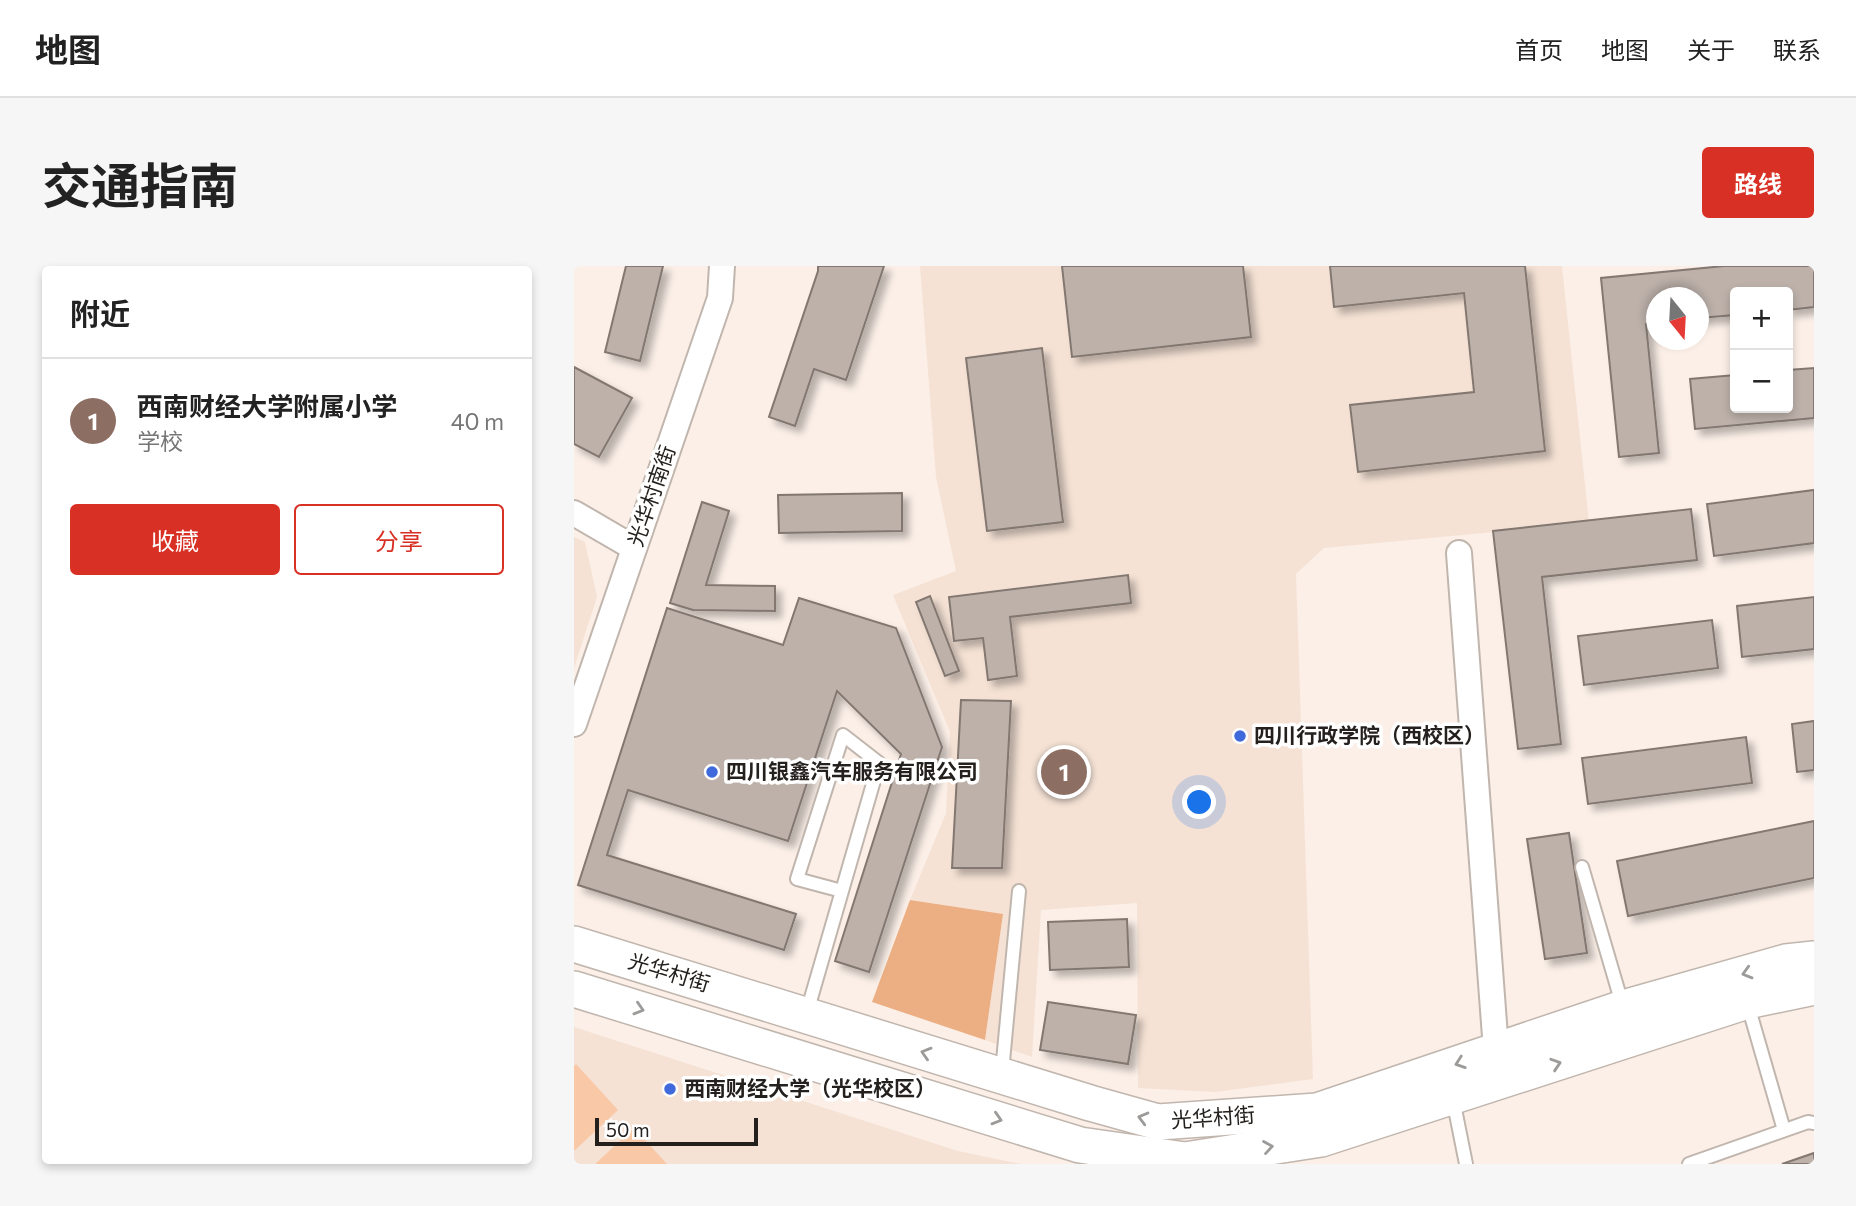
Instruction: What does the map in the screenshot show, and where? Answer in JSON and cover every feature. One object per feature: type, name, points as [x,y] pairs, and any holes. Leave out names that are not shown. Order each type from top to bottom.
[{"type":"main road","name":"光华村街","points":[[574,944],[1158,1122],[1317,1111],[1623,1008],[1786,962],[1814,958]]},
{"type":"main road","name":"光华村街","points":[[574,989],[1080,1145],[1156,1160],[1185,1160],[1321,1139],[1747,1001],[1814,987]]},
{"type":"street","name":"光华村南街","points":[[574,724],[720,298],[722,266]]},
{"type":"street","points":[[574,513],[634,548]]},
{"type":"street","points":[[1459,552],[1496,1051]]},
{"type":"lane","points":[[806,1016],[842,891],[878,763],[843,735],[797,879],[842,891]]},
{"type":"lane","points":[[1582,867],[1623,1008]]},
{"type":"lane","points":[[1002,1076],[1019,891]]},
{"type":"lane","points":[[1747,1001],[1784,1130]]},
{"type":"lane","points":[[1453,1098],[1466,1164]]},
{"type":"lane","points":[[1689,1164],[1808,1122],[1814,1123]]},
{"type":"shaded area","name":"四川行政学院（西校区）","points":[[920,266],[1562,266],[1589,523],[1324,548],[1296,574],[1313,1079],[1215,1092],[1138,1088],[1137,903],[1041,910],[1032,1057],[985,1040],[1003,914],[910,900],[946,813],[950,732],[893,595],[956,571],[936,477]]},
{"type":"shaded area","points":[[574,537],[585,542],[597,597],[574,668]]},
{"type":"shaded area","points":[[910,900],[1003,914],[985,1040],[872,1002]]},
{"type":"shaded area","name":"西南财经大学（光华校区）","points":[[574,1027],[958,1151],[1021,1164],[574,1164]]},
{"type":"shaded area","points":[[576,1064],[618,1110],[574,1151],[574,1066]]},
{"type":"shaded area","points":[[634,1128],[667,1164],[595,1164]]},
{"type":"building","points":[[626,266],[663,266],[640,361],[605,352]]},
{"type":"building","points":[[818,266],[884,266],[846,380],[814,369],[795,426],[769,417]]},
{"type":"building","points":[[1062,266],[1243,266],[1251,337],[1072,357]]},
{"type":"building","points":[[1330,266],[1525,266],[1545,451],[1358,472],[1350,405],[1474,392],[1464,293],[1334,307]]},
{"type":"building","points":[[1724,266],[1814,266],[1814,307],[1793,309],[1793,287],[1730,287],[1730,315],[1709,317],[1709,287],[1646,287],[1646,350],[1649,350],[1659,453],[1619,457],[1601,278]]},
{"type":"building","points":[[1042,348],[1063,522],[987,531],[966,358]]},
{"type":"building","points":[[574,367],[632,398],[599,457],[574,444]]},
{"type":"building","points":[[1814,368],[1814,418],[1695,429],[1690,379],[1730,375],[1730,413],[1793,413],[1793,370]]},
{"type":"building","points":[[1814,490],[1814,543],[1714,556],[1707,504]]},
{"type":"building","points":[[902,493],[902,531],[779,533],[778,495]]},
{"type":"building","points":[[702,502],[729,511],[706,585],[775,586],[775,611],[693,610],[670,603]]},
{"type":"building","points":[[1691,509],[1697,560],[1542,577],[1561,744],[1518,749],[1493,531]]},
{"type":"building","points":[[1128,575],[1131,603],[1010,617],[1017,676],[988,680],[983,638],[954,641],[949,597]]},
{"type":"building","points":[[930,596],[959,671],[945,676],[916,602]]},
{"type":"building","points":[[1814,597],[1814,649],[1742,657],[1737,606]]},
{"type":"building","name":"四川银鑫汽车服务有限公司","points":[[799,598],[896,628],[942,747],[869,972],[835,961],[901,754],[837,691],[788,841],[628,790],[607,855],[796,914],[784,950],[578,885],[667,608],[783,645]]},
{"type":"building","points":[[1712,620],[1718,668],[1584,685],[1578,636]]},
{"type":"building","points":[[961,700],[1011,701],[1002,868],[952,868]]},
{"type":"building","points":[[1814,721],[1814,770],[1797,772],[1792,724]]},
{"type":"building","points":[[1746,737],[1752,783],[1588,804],[1582,758]]},
{"type":"building","points":[[1814,821],[1814,878],[1628,916],[1617,861]]},
{"type":"building","points":[[1569,833],[1587,953],[1545,959],[1527,839]]},
{"type":"building","points":[[1127,919],[1129,967],[1050,970],[1048,922]]},
{"type":"building","points":[[1048,1002],[1136,1015],[1128,1064],[1040,1050]]},
{"type":"building","points":[[1814,1153],[1814,1164],[1782,1164]]},
{"type":"place","name":"四川行政学院（西校区）","points":[[1240,736]]},
{"type":"place","name":"四川银鑫汽车服务有限公司","points":[[712,772]]},
{"type":"place","name":"西南财经大学附属小学","points":[[1064,772]]},
{"type":"place","name":"西南财经大学（光华校区）","points":[[670,1089]]}]
